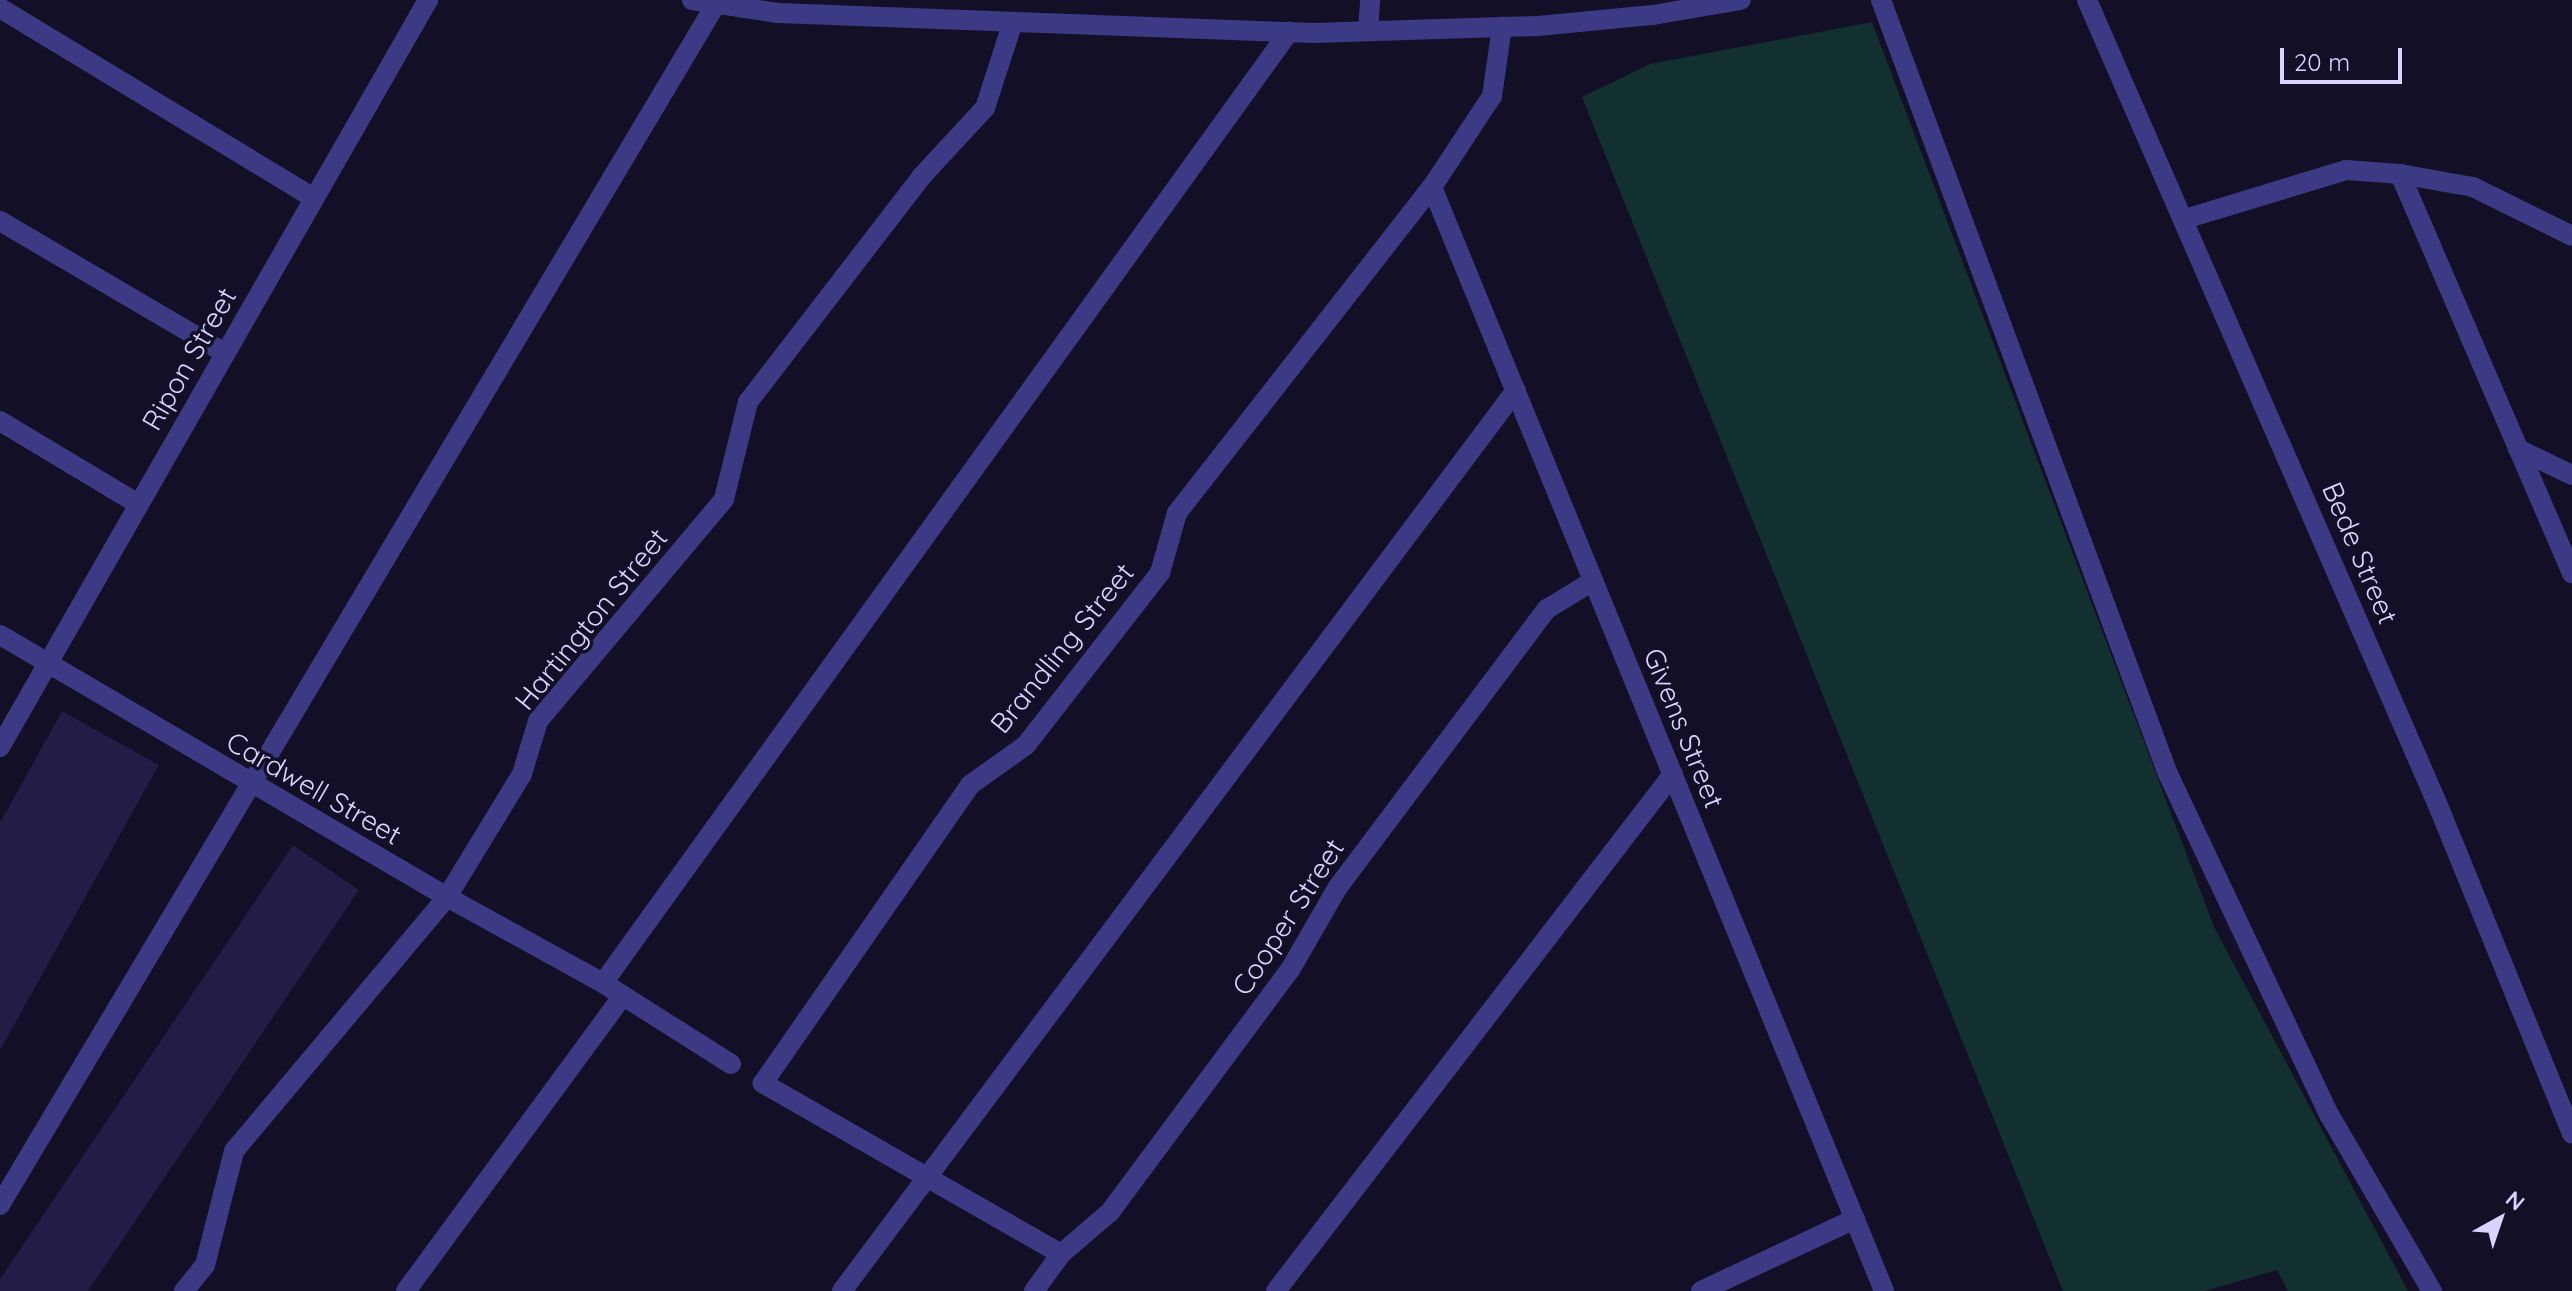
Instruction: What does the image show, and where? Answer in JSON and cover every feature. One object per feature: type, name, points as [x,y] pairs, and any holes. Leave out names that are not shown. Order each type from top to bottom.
[{"type":"street","name":"Ripon Street","points":[[0,747],[428,0]]},
{"type":"street","points":[[692,0],[1013,22],[1289,32],[1502,27],[1651,7],[1741,0]]},
{"type":"street","points":[[1368,31],[1370,0]]},
{"type":"street","points":[[1881,0],[2168,774],[2330,1116],[2432,1291]]},
{"type":"street","name":"Bede Street","points":[[2087,0],[2437,803],[2572,1133]]},
{"type":"street","points":[[0,1205],[716,4]]},
{"type":"street","points":[[0,8],[314,198]]},
{"type":"street","name":"Hartington Street","points":[[184,1291],[205,1265],[234,1151],[447,897],[522,774],[538,721],[724,499],[748,402],[921,177],[985,108],[1013,22]]},
{"type":"street","name":"Brandling Street","points":[[1061,1254],[763,1083],[970,785],[1026,745],[1160,573],[1177,513],[1432,187],[1492,96],[1502,27]]},
{"type":"street","points":[[603,983],[1289,32]]},
{"type":"street","points":[[2185,219],[2346,170],[2400,174],[2473,187],[2572,236]]},
{"type":"street","points":[[2400,174],[2572,574]]},
{"type":"street","name":"Givens Street","points":[[1432,187],[1884,1291]]},
{"type":"street","points":[[0,221],[225,353]]},
{"type":"street","points":[[842,1291],[1516,390]]},
{"type":"street","points":[[0,421],[138,504]]},
{"type":"street","points":[[2518,449],[2572,475]]},
{"type":"street","name":"Cooper Street","points":[[1034,1291],[1061,1254],[1110,1212],[1290,970],[1338,887],[1547,609],[1593,581]]},
{"type":"street","name":"Cardwell Street","points":[[0,635],[447,897],[603,983],[731,1064]]},
{"type":"street","points":[[1276,1291],[1673,774]]},
{"type":"street","points":[[406,1291],[623,996]]},
{"type":"street","points":[[1701,1291],[1855,1219]]},
{"type":"green space","points":[[1872,22],[2214,927],[2408,1291],[2288,1291],[2277,1270],[2205,1291],[2063,1291],[1582,97],[1650,64]]},
{"type":"building","points":[[62,711],[159,765],[0,1050],[0,823]]},
{"type":"building","points":[[293,845],[359,890],[88,1291],[0,1291],[0,1279]]}]
